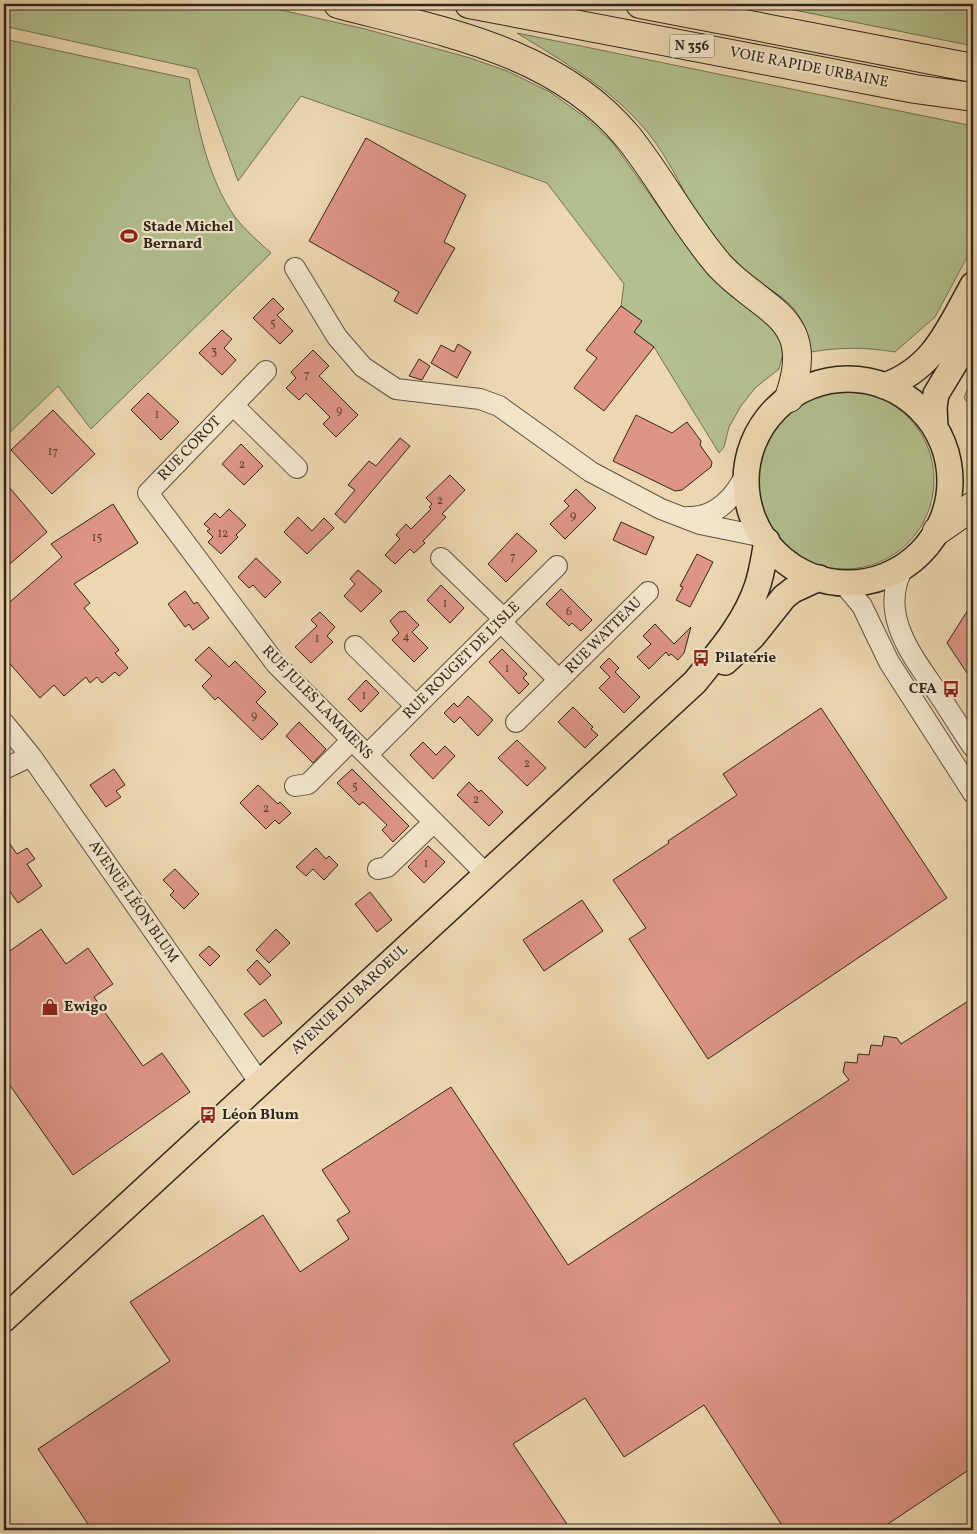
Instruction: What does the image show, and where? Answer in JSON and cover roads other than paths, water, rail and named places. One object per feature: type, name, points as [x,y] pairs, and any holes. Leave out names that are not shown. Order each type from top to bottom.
[{"type":"highway","points":[[338,4],[460,36],[518,56],[556,76],[603,111],[632,143],[710,254],[741,284],[780,314],[788,325],[796,345],[797,356],[789,398]]},
{"type":"highway","name":"VOIE RAPIDE URBAINE","points":[[469,4],[915,89],[973,97]]},
{"type":"highway","name":"VOIE RAPIDE URBAINE","points":[[640,4],[973,68]]},
{"type":"highway","points":[[915,89],[973,110]]},
{"type":"highway","points":[[937,531],[973,506]]},
{"type":"main road","points":[[884,386],[908,376],[930,357],[973,286]]},
{"type":"main road","points":[[935,427],[934,407],[936,394],[973,333]]},
{"type":"main road","points":[[835,380],[860,380],[884,386],[912,402],[935,427],[948,458],[950,483],[946,508],[937,531],[923,550],[905,565],[876,579],[843,583],[819,578],[802,571],[786,561],[765,539],[751,511],[747,472],[751,453],[762,426],[774,411],[789,398],[815,385],[835,380]]},
{"type":"main road","name":"AVENUE DU BAROEUL","points":[[696,682],[736,630],[748,608],[760,580],[765,539]]},
{"type":"main road","name":"AVENUE DU BAROEUL","points":[[4,1319],[696,682],[729,659],[746,644],[789,593],[819,578]]},
{"type":"street","points":[[295,268],[337,337],[363,367],[396,389],[480,399],[499,406],[591,472],[681,517],[700,524],[765,539]]},
{"type":"street","name":"RUE COROT","points":[[148,493],[266,371]]},
{"type":"street","name":"RUE COROT","points":[[233,406],[297,468]]},
{"type":"street","points":[[681,517],[698,517],[716,510],[736,490],[747,472]]},
{"type":"street","name":"RUE JULES LAMMENS","points":[[148,493],[268,654],[486,874]]},
{"type":"street","name":"RUE WATTEAU","points":[[441,558],[559,680]]},
{"type":"street","points":[[905,565],[898,582],[894,607],[901,636],[973,747]]},
{"type":"street","name":"RUE ROUGET DE L'ISLE","points":[[367,755],[556,566]]},
{"type":"street","points":[[843,583],[862,606],[888,662],[973,793]]},
{"type":"street","name":"RUE WATTEAU","points":[[516,722],[648,592]]},
{"type":"street","points":[[354,646],[416,706]]},
{"type":"street","name":"AVENUE LÉON BLUM","points":[[4,723],[30,756],[260,1082]]},
{"type":"street","points":[[295,786],[308,784],[352,740]]},
{"type":"street","points":[[4,769],[30,756]]},
{"type":"street","points":[[378,869],[387,867],[434,822]]},
{"type":"place","name":"Stade Michel Bernard","points":[[129,236]]},
{"type":"place","name":"Pilaterie","points":[[701,658]]},
{"type":"place","name":"CFA","points":[[951,689]]},
{"type":"place","name":"Ewigo","points":[[50,1007]]},
{"type":"place","name":"Léon Blum","points":[[208,1115]]}]
